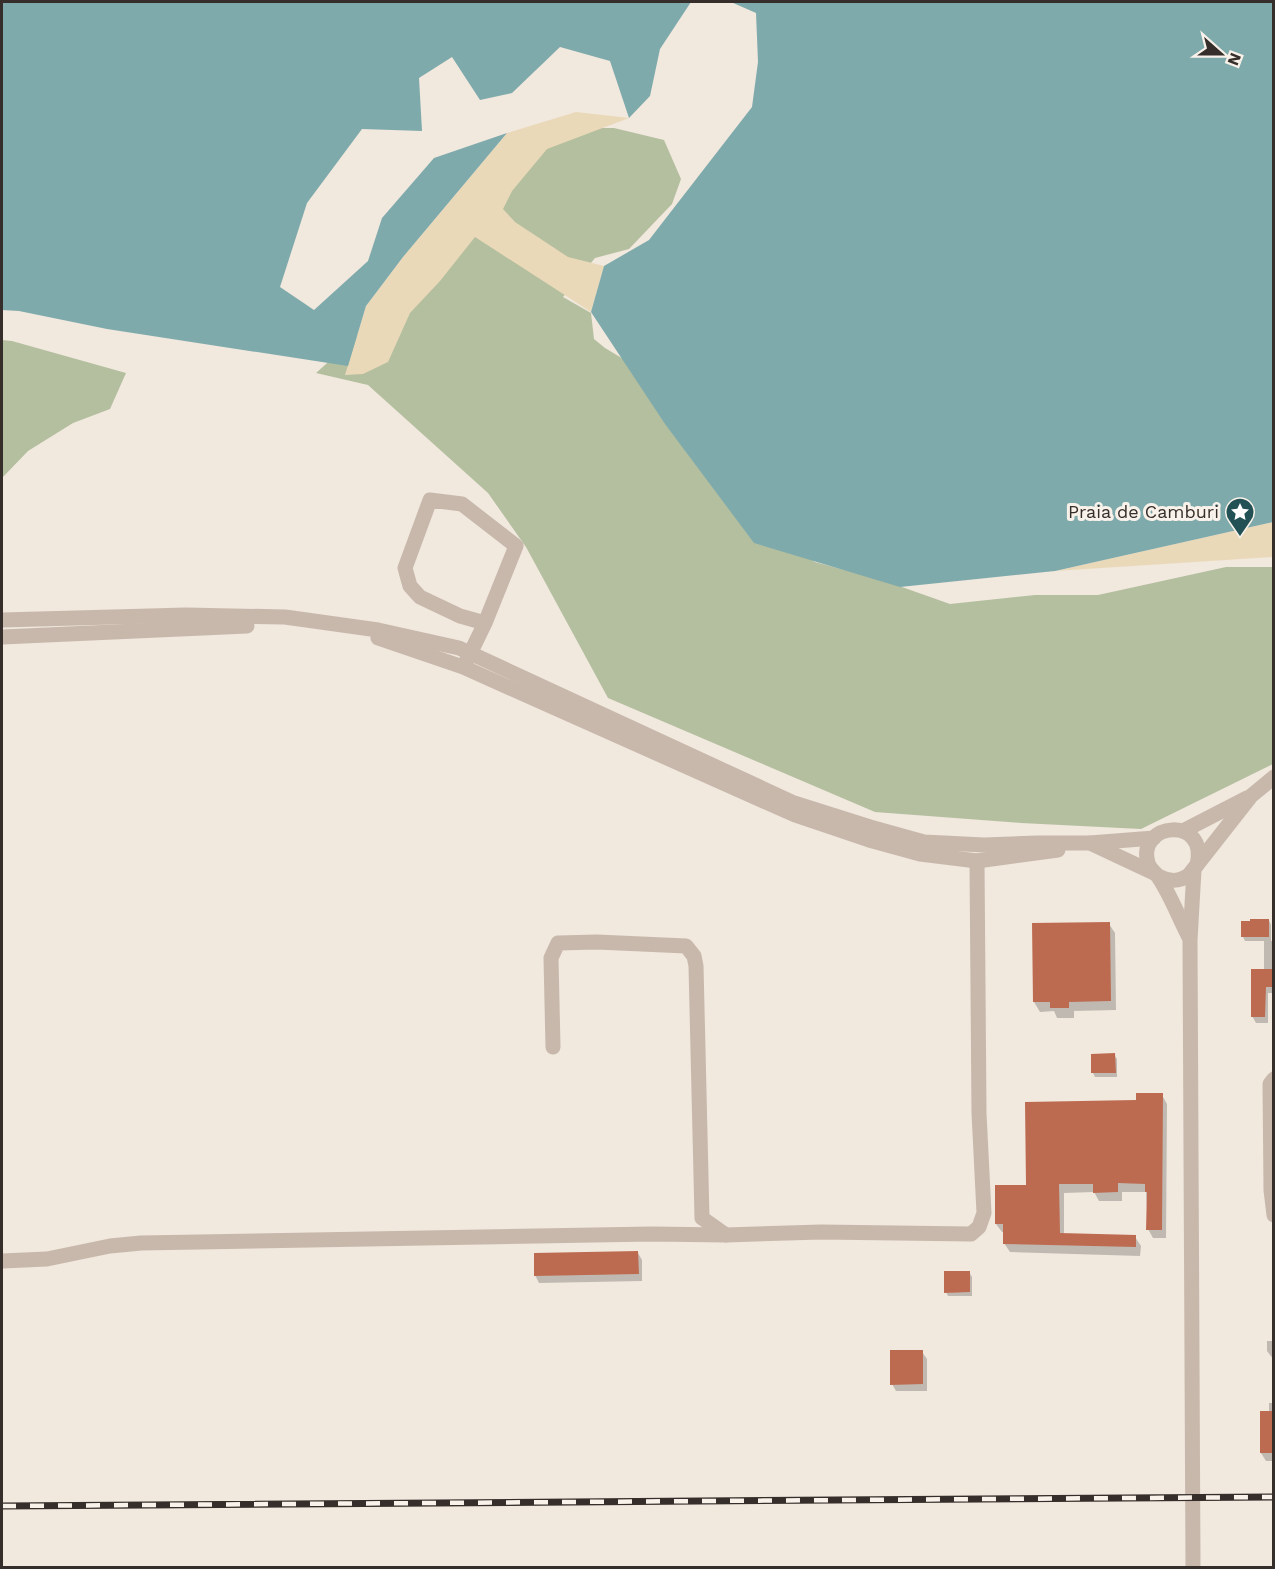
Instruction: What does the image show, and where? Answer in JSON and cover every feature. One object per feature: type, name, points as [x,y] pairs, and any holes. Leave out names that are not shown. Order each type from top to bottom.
[{"type":"street","points":[[463,667],[485,623],[516,546],[462,504],[430,500],[405,568],[410,585],[420,597],[460,616],[485,623]]},
{"type":"street","points":[[2,620],[186,615],[285,617],[378,630],[459,648],[794,802],[924,842],[984,845],[1090,843],[1154,838],[1168,830],[1183,831],[1190,835],[1198,849],[1190,940],[1193,1568]]},
{"type":"street","points":[[2,637],[282,625],[374,637],[463,667],[795,815],[869,840],[920,854],[977,861],[1033,854],[1090,843],[1171,881],[1178,880],[1184,878],[1195,867],[1251,796]]},
{"type":"street","points":[[1183,831],[1251,796],[1274,779]]},
{"type":"street","points":[[1154,838],[1148,849],[1149,863],[1190,940]]},
{"type":"street","points":[[2,1261],[47,1259],[110,1246],[141,1243],[820,1232],[971,1234],[979,1227],[984,1213],[979,1113],[977,861]]},
{"type":"street","points":[[553,1047],[551,958],[558,943],[597,942],[686,946],[691,950],[696,966],[702,1218],[726,1235]]},
{"type":"street","points":[[1274,1079],[1270,1084],[1274,1215]]},
{"type":"green space","points":[[547,128],[614,128],[664,140],[681,179],[672,204],[629,249],[595,258],[563,297],[591,313],[594,339],[635,366],[763,531],[815,562],[885,581],[950,604],[1035,595],[1098,595],[1226,567],[1273,567],[1273,764],[1141,829],[875,812],[608,698],[526,547],[488,493],[368,385],[316,373],[383,313]]},
{"type":"green space","points":[[2,340],[126,373],[110,409],[73,423],[28,451],[2,478]]},
{"type":"sand","points":[[576,112],[629,118],[547,149],[512,191],[503,209],[515,222],[568,257],[604,266],[591,312],[475,237],[440,281],[410,313],[388,362],[363,374],[345,375],[366,306],[403,257],[507,133]]},
{"type":"sand","name":"Praia de Camburi","points":[[1273,522],[1273,557],[1055,571]]},
{"type":"water","points":[[2,2],[691,2],[660,49],[650,96],[629,118],[610,61],[560,47],[512,93],[480,100],[452,57],[419,78],[422,131],[362,129],[307,203],[280,287],[314,310],[368,261],[382,218],[434,158],[507,133],[403,257],[366,306],[348,366],[107,329],[19,311],[2,310]]},
{"type":"water","points":[[731,2],[1273,2],[1273,522],[1055,571],[900,587],[754,543],[665,424],[591,312],[604,266],[649,240],[752,107],[758,62],[756,13]]},
{"type":"building","points":[[1250,919],[1269,919],[1269,937],[1241,937],[1241,921],[1250,921]]},
{"type":"building","points":[[1110,922],[1111,1001],[1069,1002],[1069,1008],[1050,1008],[1050,1002],[1033,1002],[1032,923]]},
{"type":"building","points":[[1251,969],[1274,969],[1274,987],[1266,987],[1265,1017],[1251,1017]]},
{"type":"building","points":[[1115,1053],[1116,1073],[1091,1073],[1091,1054]]},
{"type":"building","points":[[1136,1093],[1163,1093],[1162,1230],[1146,1230],[1147,1192],[1145,1192],[1145,1184],[1118,1183],[1118,1192],[1093,1193],[1093,1184],[1059,1184],[1060,1233],[1136,1235],[1136,1247],[1003,1244],[1003,1224],[995,1224],[995,1185],[1026,1185],[1025,1102],[1136,1100]]},
{"type":"building","points":[[638,1251],[639,1274],[534,1276],[534,1253]]},
{"type":"building","points":[[944,1271],[970,1271],[970,1292],[944,1293]]},
{"type":"building","points":[[890,1350],[923,1350],[923,1384],[890,1385]]},
{"type":"building","points":[[1260,1411],[1274,1411],[1274,1453],[1260,1453]]},
{"type":"railway","points":[[2,1506],[1274,1497]]},
{"type":"place","name":"Praia de Camburi","points":[[1240,538]]}]
